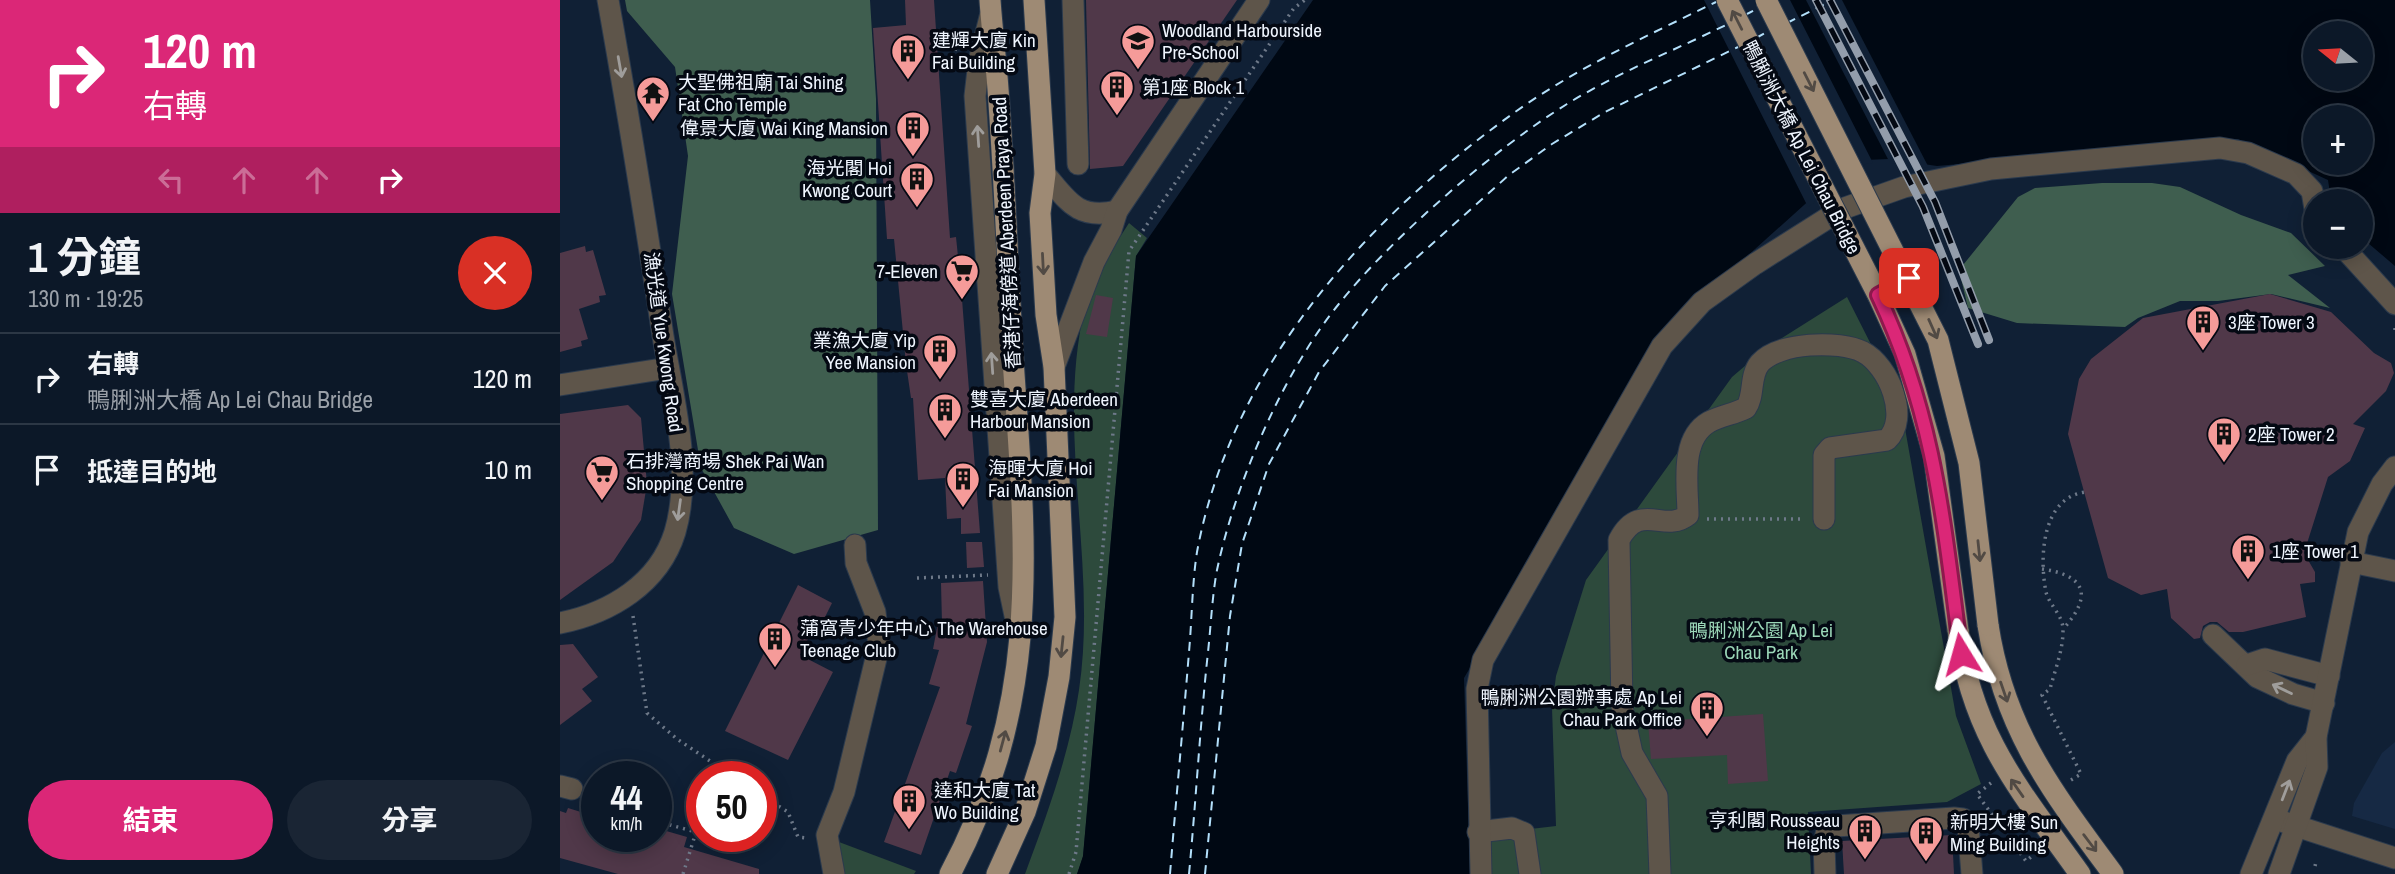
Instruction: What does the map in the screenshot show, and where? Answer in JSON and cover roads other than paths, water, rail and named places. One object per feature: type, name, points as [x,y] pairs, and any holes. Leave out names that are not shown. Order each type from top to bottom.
[{"type":"main road","name":"香港仔海傍道 Aberdeen Praya Road","points":[[997,874],[1025,812],[1043,756],[1059,677],[1065,589],[1054,368],[1046,315],[1040,213],[1045,174],[1034,0]]},
{"type":"main road","name":"鴨脷洲大橋 Ap Lei Chau Bridge","points":[[1727,0],[1878,295],[1912,373],[1934,456],[1958,630],[1970,689],[1993,748],[2024,798],[2080,874]]},
{"type":"main road","name":"鴨脷洲大橋 Ap Lei Chau Bridge","points":[[1766,0],[1909,278],[1938,340],[1969,463],[1988,625],[2000,683],[2021,738],[2050,788],[2113,872]]},
{"type":"main road","name":"香港仔海傍道 Aberdeen Praya Road","points":[[950,874],[972,832],[993,777],[1005,733],[1021,641],[1025,571],[991,7]]},
{"type":"street","name":"漁光道 Yue Kwong Road","points":[[560,623],[593,615],[625,598],[651,574],[670,546],[677,522],[681,488],[680,446],[608,0]]},
{"type":"street","points":[[1073,0],[1078,164]]},
{"type":"street","points":[[1054,368],[1094,262],[1111,230],[1117,211],[1259,0]]},
{"type":"street","points":[[1480,874],[1477,689],[1483,660],[1662,346],[1702,302],[1755,264],[1842,209],[1875,194],[1991,169],[2196,149],[2236,150],[2296,174],[2310,189]]},
{"type":"street","points":[[1045,174],[1076,208],[1101,215],[1117,211]]},
{"type":"street","points":[[2354,259],[2395,304]]},
{"type":"street","points":[[1878,295],[1909,278]]},
{"type":"street","points":[[1660,874],[1657,796],[1632,753],[1622,707],[1618,547],[1628,526],[1638,519],[1683,519],[1688,515],[1688,460],[1695,435],[1706,424],[1746,408],[1755,372],[1765,359],[1792,349],[1818,344],[1837,345],[1864,352],[1879,368],[1891,389],[1898,413],[1894,433],[1887,440],[1830,448],[1824,455],[1824,519]]},
{"type":"street","points":[[560,385],[668,368]]},
{"type":"street","points":[[2279,874],[2317,766],[2316,737],[2358,533],[2369,508],[2395,467]]},
{"type":"street","points":[[834,874],[827,835],[844,792],[879,646],[875,612],[856,563],[855,545]]},
{"type":"street","points":[[2351,562],[2395,570]]},
{"type":"street","points":[[2213,635],[2257,677],[2293,694],[2324,703]]},
{"type":"street","points":[[2247,665],[2265,659],[2329,676]]},
{"type":"street","points":[[2251,874],[2297,761],[2316,737]]},
{"type":"street","points":[[1825,874],[1824,843],[1828,830],[1836,826],[1963,819],[1968,825],[1972,874]]},
{"type":"street","points":[[2275,819],[2395,858]]},
{"type":"street","points":[[1478,832],[1512,828],[1524,833],[1530,874]]},
{"type":"railway","points":[[1816,0],[1923,207],[1978,344]]},
{"type":"railway","points":[[1830,0],[1935,202],[1989,340]]},
{"type":"place","name":"Woodland Harbourside Pre-School","points":[[1138,71]]},
{"type":"place","name":"建輝大廈 Kin Fai Building","points":[[908,81]]},
{"type":"place","name":"第1座 Block 1","points":[[1117,117]]},
{"type":"place","name":"大聖佛祖廟 Tai Shing Fat Cho Temple","points":[[653,123]]},
{"type":"place","name":"偉景大廈 Wai King Mansion","points":[[913,158]]},
{"type":"place","name":"海光閣 Hoi Kwong Court","points":[[917,209]]},
{"type":"place","name":"7-Eleven","points":[[962,301]]},
{"type":"place","name":"3座 Tower 3","points":[[2203,352]]},
{"type":"place","name":"業漁大廈 Yip Yee Mansion","points":[[940,381]]},
{"type":"place","name":"雙喜大廈 Aberdeen Harbour Mansion","points":[[945,440]]},
{"type":"place","name":"2座 Tower 2","points":[[2224,464]]},
{"type":"place","name":"石排灣商場 Shek Pai Wan Shopping Centre","points":[[602,502]]},
{"type":"place","name":"海暉大廈 Hoi Fai Mansion","points":[[963,509]]},
{"type":"place","name":"1座 Tower 1","points":[[2248,581]]},
{"type":"place","name":"蒲窩青少年中心 The Warehouse Teenage Club","points":[[775,669]]},
{"type":"place","name":"鴨脷洲公園辦事處 Ap Lei Chau Park Office","points":[[1707,738]]},
{"type":"place","name":"達和大廈 Tat Wo Building","points":[[909,831]]},
{"type":"place","name":"亨利閣 Rousseau Heights","points":[[1865,861]]},
{"type":"place","name":"新明大樓 Sun Ming Building","points":[[1926,863]]},
{"type":"park label","name":"鴨脷洲公園 Ap Lei Chau Park","points":[[1761,641]]}]
